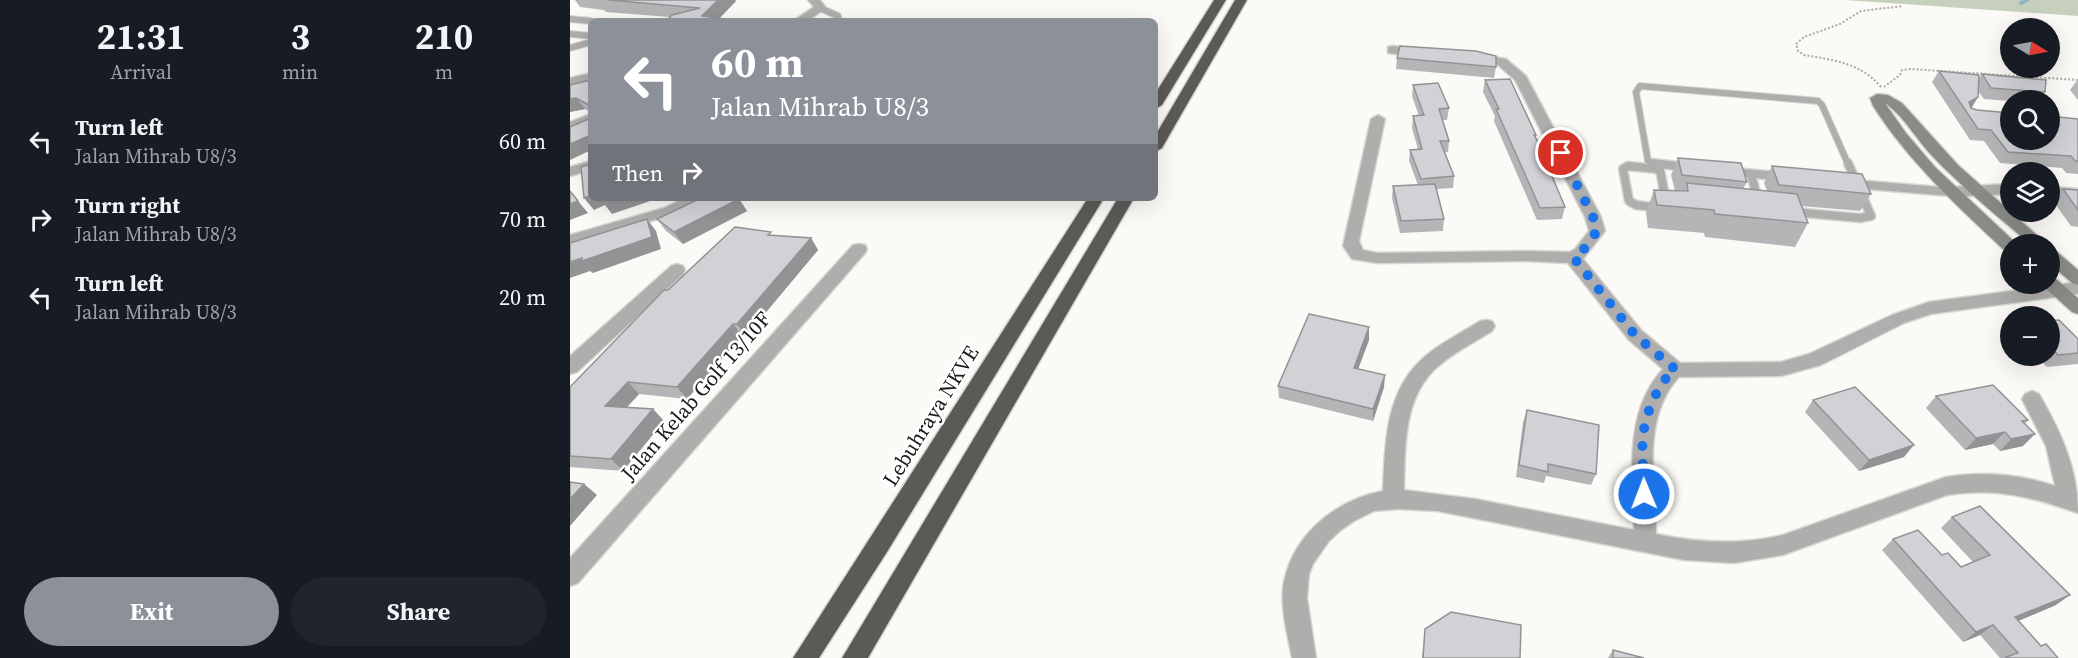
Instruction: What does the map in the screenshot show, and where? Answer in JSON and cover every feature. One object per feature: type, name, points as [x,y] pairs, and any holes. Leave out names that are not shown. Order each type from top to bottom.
[{"type":"highway","points":[[1158,100],[1220,0]]},
{"type":"highway","points":[[1158,143],[1241,0]]},
{"type":"highway","name":"Lebuhraya NKVE","points":[[805,658],[879,545],[1094,201]]},
{"type":"highway","points":[[854,658],[1124,201]]},
{"type":"street","points":[[802,18],[817,4]]},
{"type":"street","points":[[1392,50],[1438,54]]},
{"type":"street","points":[[1378,119],[1351,241],[1351,246],[1358,255],[1377,258],[1526,256],[1574,258],[1581,253],[1597,231],[1593,217],[1528,90],[1512,69],[1502,62],[1461,56]]},
{"type":"street","points":[[570,82],[588,78]]},
{"type":"street","points":[[2000,237],[1951,192],[1896,131],[1877,98],[1886,97],[1892,100],[1928,143],[2028,234]]},
{"type":"street","points":[[570,127],[588,119]]},
{"type":"street","points":[[570,172],[588,166]]},
{"type":"street","points":[[1951,192],[2000,189]]},
{"type":"street","points":[[2060,193],[2078,195]]},
{"type":"street","points":[[570,240],[669,211],[691,201]]},
{"type":"street","name":"Jalan Kelab Golf 13/10F","points":[[570,575],[859,249]]},
{"type":"street","points":[[1574,258],[1635,335],[1676,370]]},
{"type":"street","points":[[2060,263],[2078,279]]},
{"type":"street","points":[[570,367],[677,270]]},
{"type":"street","points":[[1645,541],[1643,433],[1659,386],[1668,375],[1676,370],[1762,371],[1781,369],[1814,360],[1898,318],[1929,308],[2062,287],[2078,308]]},
{"type":"street","points":[[1393,500],[1399,423],[1412,381],[1428,364],[1486,326]]},
{"type":"street","points":[[2032,399],[2050,430],[2062,460],[2072,501]]},
{"type":"street","points":[[1304,658],[1295,589],[1306,556],[1322,534],[1342,517],[1365,505],[1393,500],[1418,500],[1476,508],[1712,553],[1737,554],[1761,552],[1946,486],[1964,482],[2014,483],[2072,501]]},
{"type":"lane","points":[[817,4],[838,18]]},
{"type":"lane","points":[[570,19],[588,21]]},
{"type":"lane","points":[[570,34],[588,36]]},
{"type":"lane","points":[[570,48],[588,43]]},
{"type":"lane","points":[[1659,167],[1647,158],[1636,92],[1643,84],[1818,101],[1822,105],[1871,213],[1869,218],[1782,210]]},
{"type":"lane","points":[[1659,167],[1665,196],[1674,200],[1661,208],[1636,205],[1626,197],[1624,168],[1659,167],[1693,168]]},
{"type":"lane","points":[[1728,171],[1785,177]]},
{"type":"lane","points":[[1750,207],[1760,208],[1751,174]]},
{"type":"lane","points":[[1848,183],[1951,192]]},
{"type":"path","points":[[1903,6],[1861,11],[1840,24],[1804,37],[1796,44],[1798,51],[1804,55],[1856,66],[1876,79],[1882,88],[1900,75],[1902,70],[1910,69],[2078,80]]},
{"type":"green space","points":[[1845,0],[2078,0],[2078,16]]},
{"type":"building","points":[[608,0],[718,0],[702,16],[717,18],[669,18],[672,15],[700,8]]},
{"type":"building","points":[[1400,46],[1476,51],[1496,56],[1496,67],[1397,58]]},
{"type":"building","points":[[1939,71],[1979,75],[1978,97],[1969,102],[1971,108],[1977,110],[2000,112],[2000,142],[1991,130],[1978,129]]},
{"type":"building","points":[[1982,74],[2000,76],[2000,78],[2046,80],[2045,90],[1991,88]]},
{"type":"building","points":[[1510,79],[1536,135],[1534,135],[1553,169],[1549,169],[1565,207],[1540,208],[1485,80]]},
{"type":"building","points":[[588,81],[588,104],[576,98],[570,99],[570,85]]},
{"type":"building","points":[[1438,83],[1449,108],[1439,109],[1449,141],[1440,141],[1454,176],[1421,179],[1410,150],[1422,149],[1413,116],[1424,115],[1413,85]]},
{"type":"building","points":[[2060,117],[2078,119],[2078,161],[2071,156],[2008,152],[2006,150],[2060,150]]},
{"type":"building","points":[[588,119],[588,136],[570,144],[570,127]]},
{"type":"building","points":[[1678,158],[1741,163],[1747,182],[1682,175]]},
{"type":"building","points":[[588,165],[588,196],[584,198],[581,167]]},
{"type":"building","points":[[1772,166],[1862,174],[1871,194],[1779,185]]},
{"type":"building","points":[[1687,183],[1797,194],[1808,223],[1715,214],[1714,210],[1657,205],[1654,190],[1688,191]]},
{"type":"building","points":[[1435,184],[1444,219],[1401,221],[1393,186]]},
{"type":"building","points":[[2063,189],[2078,190],[2078,210]]},
{"type":"building","points":[[570,191],[578,201],[570,204]]},
{"type":"building","points":[[695,201],[735,201],[674,232],[657,219]]},
{"type":"building","points":[[647,219],[652,237],[582,261],[582,258],[570,262],[570,243]]},
{"type":"building","points":[[735,227],[771,232],[768,235],[811,238],[737,324],[733,324],[677,387],[628,382],[605,406],[653,409],[611,459],[570,456],[570,387],[664,290],[668,290]]},
{"type":"building","points":[[1309,314],[1369,327],[1354,368],[1385,375],[1373,409],[1278,386]]},
{"type":"building","points":[[2060,321],[2078,339],[2078,353],[2060,355]]},
{"type":"building","points":[[1993,385],[2028,420],[2022,421],[2035,434],[2011,439],[2005,432],[1976,438],[1936,396]]},
{"type":"building","points":[[1855,387],[1914,445],[1869,460],[1813,400]]},
{"type":"building","points":[[1527,410],[1599,425],[1596,474],[1548,464],[1548,472],[1519,465]]},
{"type":"building","points":[[570,482],[584,484],[570,499]]},
{"type":"building","points":[[1980,506],[2070,595],[2015,617],[2041,646],[2046,644],[2058,658],[2006,658],[2018,653],[1993,625],[1976,632],[1893,539],[1918,530],[1942,555],[1948,553],[1961,567],[1990,555],[1952,517]]},
{"type":"building","points":[[1451,612],[1521,625],[1520,658],[1423,658],[1425,629]]},
{"type":"building","points":[[1613,650],[1644,658],[1613,658]]},
{"type":"waterway","points":[[2021,3],[2027,0]]},
{"type":"route","points":[[1561,153],[1593,217],[1597,231],[1581,253],[1574,258],[1635,335],[1676,370],[1668,375],[1659,386],[1643,433],[1644,494]]}]
